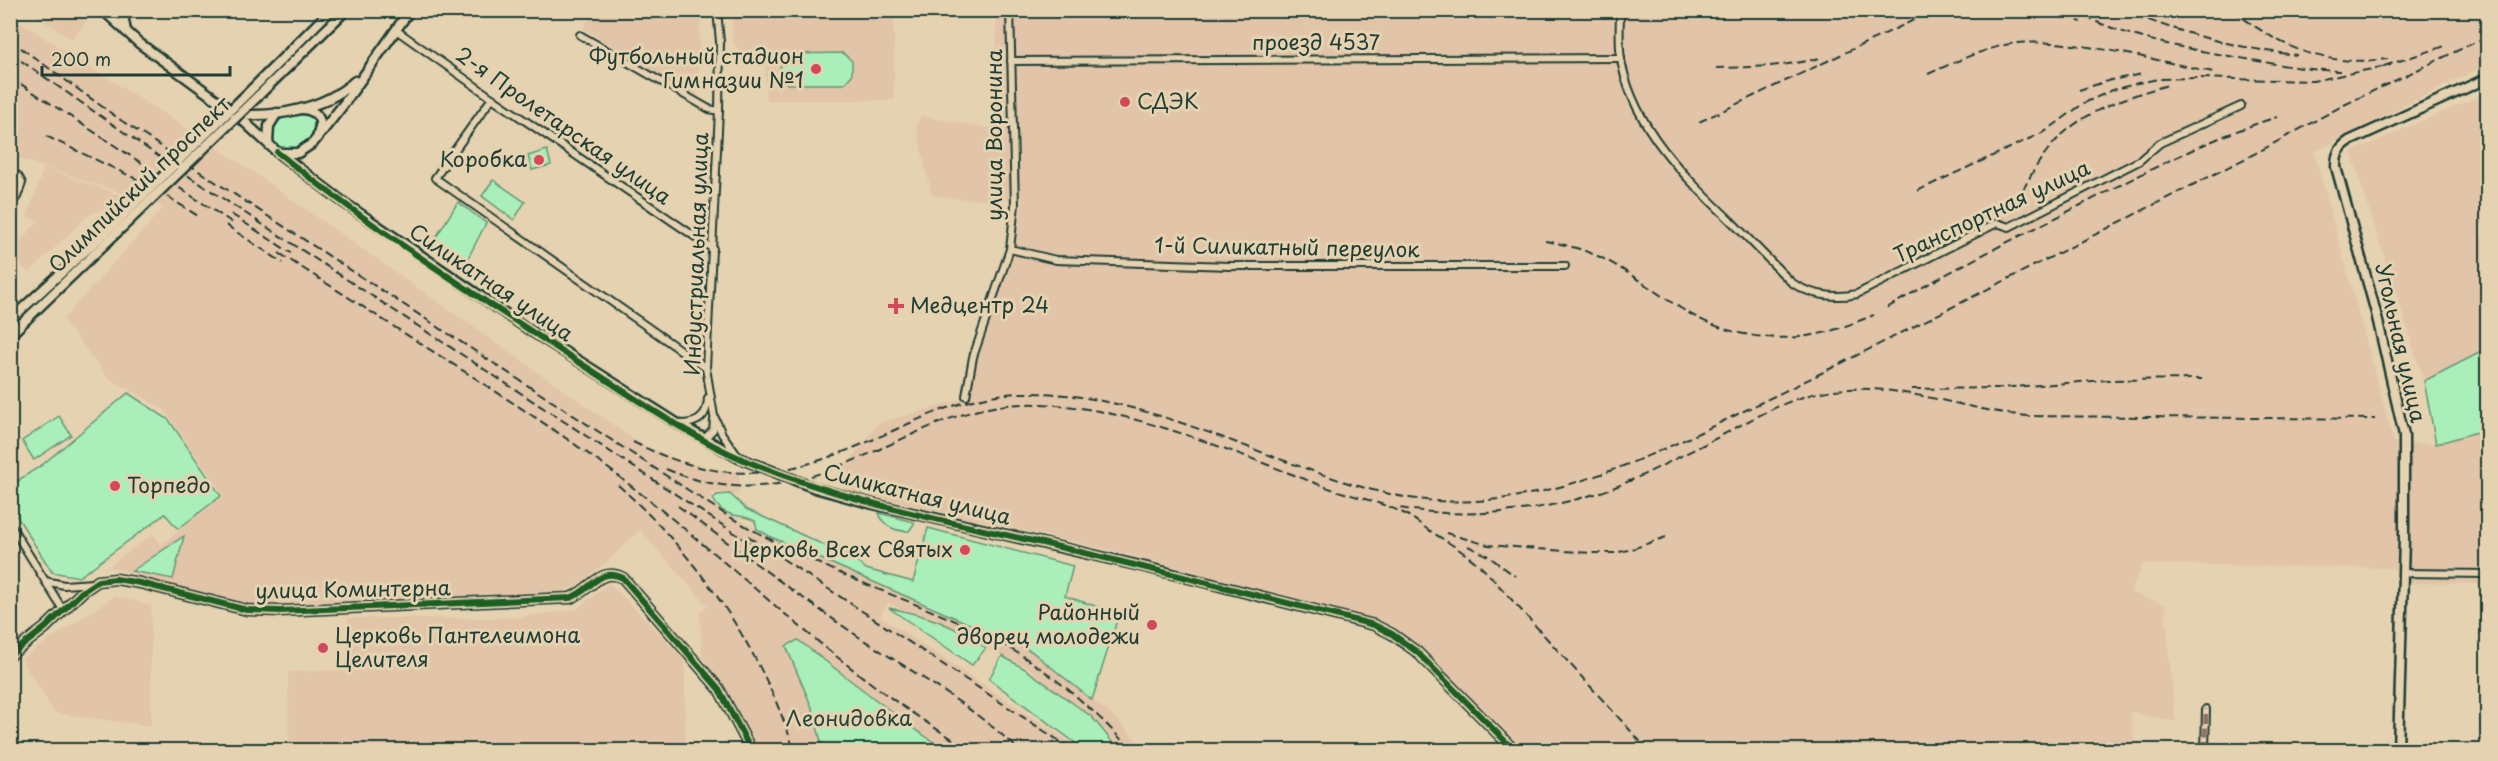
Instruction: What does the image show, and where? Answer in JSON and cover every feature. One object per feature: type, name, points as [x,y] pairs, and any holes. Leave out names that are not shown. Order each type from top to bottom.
[{"type":"street","points":[[103,10],[128,34],[236,114],[277,152],[293,154],[306,149]]},
{"type":"street","points":[[122,10],[124,26],[128,34]]},
{"type":"street","name":"Олимпийский проспект","points":[[255,92],[331,10]]},
{"type":"street","name":"Олимпийский проспект","points":[[10,335],[110,233],[255,92],[346,10]]},
{"type":"street","points":[[306,174],[301,161],[306,149],[347,100],[362,75],[410,10]]},
{"type":"street","name":"Индустриальная улица","points":[[717,10],[720,42],[719,111],[706,368],[714,416],[722,434],[739,458]]},
{"type":"street","name":"улица Воронина","points":[[966,396],[973,357],[1010,249],[1015,205],[1010,10]]},
{"type":"street","name":"Транспортная улица","points":[[1620,10],[1621,58],[1625,79],[1645,123],[1674,164],[1791,282],[1806,291],[1835,296],[1865,291],[1997,224],[2009,227],[2139,160],[2160,143],[2241,106]]},
{"type":"street","name":"2-я Пролетарская улица","points":[[396,30],[713,249]]},
{"type":"street","points":[[580,35],[709,109],[719,111]]},
{"type":"street","name":"проезд 4537","points":[[1011,61],[1621,58]]},
{"type":"street","points":[[236,114],[259,116],[334,98],[362,75]]},
{"type":"street","name":"Угольная улица","points":[[2398,750],[2404,441],[2401,416],[2376,313],[2336,167],[2337,155],[2349,141],[2487,78]]},
{"type":"street","points":[[492,98],[435,178],[706,368]]},
{"type":"street","points":[[295,109],[310,110],[317,115],[321,127],[317,137]]},
{"type":"street","points":[[268,143],[268,130],[277,113]]},
{"type":"street","name":"Силикатная улица","points":[[277,152],[454,280],[678,424],[739,458],[815,488],[873,504],[1149,568],[1374,625],[1392,634],[1417,652],[1515,750]]},
{"type":"street","points":[[10,204],[17,197],[22,183],[11,170]]},
{"type":"street","name":"Олимпийский проспект","points":[[10,320],[110,233]]},
{"type":"street","name":"1-й Силикатный переулок","points":[[1010,249],[1056,260],[1229,266],[1565,266]]},
{"type":"street","name":"Индустриальная улица","points":[[678,424],[697,423],[701,419],[706,413],[709,391]]},
{"type":"street","points":[[704,439],[713,430],[714,416]]},
{"type":"street","points":[[10,524],[63,610]]},
{"type":"street","points":[[2403,573],[2487,574]]},
{"type":"street","name":"улица Коминтерна","points":[[93,583],[116,579],[247,610],[280,611],[570,598],[578,595],[603,575],[614,574],[622,578],[719,689],[751,750]]},
{"type":"street","points":[[45,581],[64,585],[93,583]]},
{"type":"street","points":[[10,655],[45,628],[93,583]]},
{"type":"street","points":[[2205,750],[2206,709]]},
{"type":"shaded area","points":[[30,11],[86,11],[91,17],[71,39]]},
{"type":"shaded area","points":[[595,11],[701,11],[697,102],[583,28]]},
{"type":"shaded area","points":[[732,11],[894,11],[894,100],[766,100],[765,60],[746,60],[732,40]]},
{"type":"shaded area","points":[[996,11],[2487,11],[2487,64],[2314,152],[2394,443],[2436,444],[2487,429],[2487,584],[2399,583],[2394,568],[2143,564],[2130,592],[2165,605],[2175,721],[2130,712],[2136,750],[1525,750],[1416,645],[1376,620],[1127,554],[845,490],[837,477],[879,423],[959,400],[1013,257],[1023,200],[961,199],[932,195],[916,126],[921,116],[998,130]]},
{"type":"shaded area","points":[[10,16],[228,155],[636,441],[679,461],[739,473],[739,495],[713,492],[708,502],[771,537],[1031,651],[1115,718],[1145,750],[1124,750],[1103,729],[1027,667],[888,603],[880,616],[1071,743],[1067,749],[1060,745],[1056,750],[945,750],[798,640],[823,750],[757,750],[734,703],[702,656],[700,612],[708,606],[640,530],[607,562],[576,586],[555,593],[248,605],[184,592],[109,566],[153,534],[161,545],[224,496],[164,409],[107,377],[63,319],[164,207],[11,156]]},
{"type":"shaded area","points":[[2487,93],[2487,223],[2479,226],[2487,256],[2487,349],[2424,381],[2351,152]]},
{"type":"shaded area","points":[[44,168],[125,197],[113,209],[100,210],[87,216],[29,273],[11,256],[11,251],[38,222],[27,216]]},
{"type":"shaded area","points":[[609,583],[685,659],[685,750],[289,750],[288,672],[348,670],[348,618],[512,618],[576,610]]},
{"type":"shaded area","points":[[115,596],[151,606],[151,726],[55,713],[21,659]]},
{"type":"green space","name":"Футбольный стадион Гимназии №1","points":[[843,53],[852,61],[852,75],[844,84],[787,84],[782,76],[781,66],[786,54]]},
{"type":"green space","points":[[300,113],[308,114],[314,121],[312,136],[300,149],[282,148],[274,143],[273,125],[283,118]]},
{"type":"green space","name":"Коробка","points":[[547,150],[551,165],[532,170],[528,156]]},
{"type":"green space","points":[[493,180],[525,202],[514,220],[482,196]]},
{"type":"green space","points":[[458,202],[486,223],[465,264],[433,242]]},
{"type":"green space","points":[[2487,349],[2487,429],[2436,444],[2424,381]]},
{"type":"green space","name":"Торпедо","points":[[128,393],[169,420],[221,496],[178,529],[165,514],[79,577],[52,572],[11,507],[11,493],[20,479],[42,465]]},
{"type":"green space","points":[[59,416],[71,435],[34,460],[22,441]]},
{"type":"green space","points":[[730,494],[746,509],[854,559],[866,569],[913,582],[928,528],[1073,566],[1065,596],[1119,614],[1092,700],[1031,651],[771,537],[757,529],[755,521],[749,518],[727,513],[713,499],[717,495]]},
{"type":"green space","points":[[879,513],[914,522],[914,524],[909,531],[895,529],[887,525]]},
{"type":"green space","points":[[184,536],[173,579],[132,571]]},
{"type":"green space","points":[[889,608],[940,622],[986,648],[972,665]]},
{"type":"green space","name":"Леонидовка","points":[[798,640],[945,750],[823,750],[813,710],[786,646]]},
{"type":"green space","points":[[1002,656],[1025,669],[1092,717],[1119,750],[1085,750],[989,679]]},
{"type":"railway","points":[[1699,122],[1935,10]]},
{"type":"railway","points":[[2053,10],[2081,22]]},
{"type":"railway","points":[[2072,10],[2111,28],[2172,45],[2287,66],[2340,71]]},
{"type":"railway","points":[[2123,10],[2208,38],[2253,49],[2297,55]]},
{"type":"railway","points":[[2233,10],[2269,35],[2305,52],[2344,60],[2388,59]]},
{"type":"railway","points":[[633,442],[670,458],[705,468],[737,473],[768,472],[830,457],[929,415],[976,399],[1008,394],[1061,394],[1133,408],[1170,419],[1326,476],[1389,494],[1437,501],[1480,501],[1522,496],[1604,473],[1684,440],[1997,285],[2260,151],[2344,105],[2488,36]]},
{"type":"railway","points":[[10,40],[122,121],[728,516],[811,560],[964,625],[1016,652],[1052,676],[1101,719],[1131,750]]},
{"type":"railway","points":[[1928,74],[1985,51],[2005,45],[2027,43],[2053,43],[2109,50],[2213,72]]},
{"type":"railway","points":[[2384,66],[2445,46]]},
{"type":"railway","points":[[10,53],[161,158],[753,545]]},
{"type":"railway","points":[[1716,68],[1781,65],[1820,58]]},
{"type":"railway","points":[[1917,191],[2046,131],[2084,103],[2113,90],[2138,83],[2158,79],[2197,78],[2313,81],[2391,65]]},
{"type":"railway","points":[[2079,90],[2111,80],[2143,74]]},
{"type":"railway","points":[[10,77],[236,225]]},
{"type":"railway","points":[[2016,202],[2043,157],[2072,126],[2118,101],[2168,85]]},
{"type":"railway","points":[[1887,308],[1983,255],[2154,168],[2202,145],[2277,117]]},
{"type":"railway","points":[[46,136],[151,186],[198,216]]},
{"type":"railway","points":[[231,214],[291,253]]},
{"type":"railway","points":[[226,225],[283,263]]},
{"type":"railway","points":[[1545,241],[1567,245],[1603,258],[1697,318],[1747,335],[1801,337],[1846,326],[1874,315]]},
{"type":"railway","points":[[279,253],[478,380],[594,458],[881,691],[925,722],[971,750]]},
{"type":"railway","points":[[1912,389],[1999,388],[2107,380],[2202,379]]},
{"type":"railway","points":[[1400,508],[1427,512],[1481,513],[1536,508],[1590,496],[1638,477],[1788,402],[1817,393],[1843,389],[1896,392],[2028,416],[2375,419]]},
{"type":"railway","points":[[666,469],[700,481],[732,486],[762,486],[792,481],[850,462],[958,416],[988,408],[1027,404],[1069,406],[1113,414],[1158,426],[1202,440],[1323,486],[1395,509],[1411,517],[1485,570],[1648,750]]},
{"type":"railway","points":[[618,485],[675,542],[724,606],[764,675],[794,750]]},
{"type":"railway","points":[[678,506],[790,589],[962,704],[1019,750]]},
{"type":"railway","points":[[1446,533],[1488,545],[1590,553],[1615,553],[1666,537]]},
{"type":"railway","points":[[748,536],[1073,750]]},
{"type":"railway","points":[[1468,546],[1488,556],[1515,576]]},
{"type":"marked path","points":[[2205,750],[2206,709]]},
{"type":"cycle path","points":[[277,152],[387,234],[462,286],[659,414],[723,450],[782,475],[859,499],[1374,625],[1392,634],[1417,652],[1514,750]]},
{"type":"cycle path","points":[[10,655],[45,628],[82,592],[98,581],[116,579],[247,610],[280,611],[570,598],[601,577],[615,575],[623,578],[719,689],[751,750]]},
{"type":"place","name":"Футбольный стадион Гимназии №1","points":[[816,69]]},
{"type":"place","name":"СДЭК","points":[[1125,102]]},
{"type":"place","name":"Коробка","points":[[539,160]]},
{"type":"place","name":"Медцентр 24","points":[[896,306]]},
{"type":"place","name":"Торпедо","points":[[115,486]]},
{"type":"place","name":"Церковь Всех Святых","points":[[965,550]]},
{"type":"place","name":"Районный дворец молодежи","points":[[1152,625]]},
{"type":"place","name":"Церковь Пантелеимона Целителя","points":[[323,648]]}]
